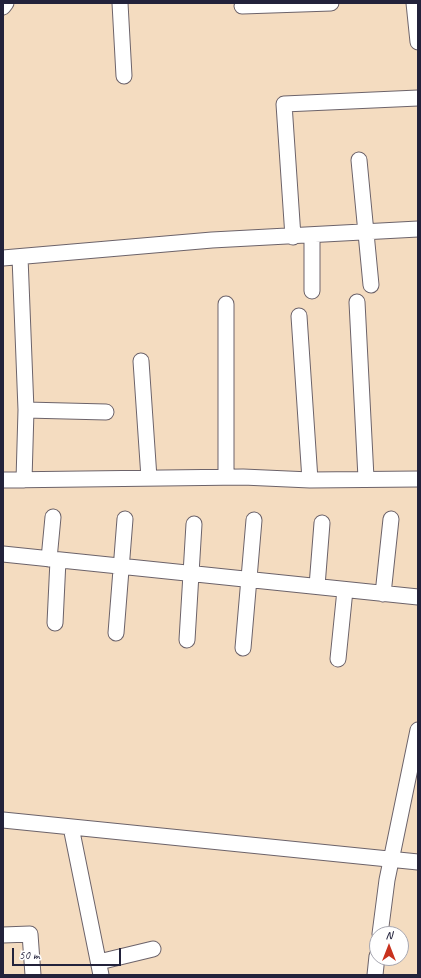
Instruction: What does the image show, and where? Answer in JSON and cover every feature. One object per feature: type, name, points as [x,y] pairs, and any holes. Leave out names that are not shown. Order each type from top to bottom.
[{"type":"street","points":[[3,7],[6,3]]},
{"type":"street","points":[[120,3],[124,76]]},
{"type":"street","points":[[242,6],[331,3]]},
{"type":"street","points":[[414,3],[418,42]]},
{"type":"street","points":[[293,237],[284,104],[418,98]]},
{"type":"street","points":[[359,160],[371,284]]},
{"type":"street","points":[[3,258],[212,240],[293,237],[366,231],[418,229]]},
{"type":"street","points":[[312,235],[312,291]]},
{"type":"street","points":[[20,257],[26,410],[24,480]]},
{"type":"street","points":[[357,302],[366,478]]},
{"type":"street","points":[[226,304],[226,477]]},
{"type":"street","points":[[299,316],[310,480]]},
{"type":"street","points":[[141,361],[149,478]]},
{"type":"street","points":[[26,410],[106,412]]},
{"type":"street","points":[[3,480],[226,477],[310,480],[366,478],[418,479]]},
{"type":"street","points":[[53,517],[55,623]]},
{"type":"street","points":[[116,633],[125,519]]},
{"type":"street","points":[[383,594],[391,519]]},
{"type":"street","points":[[244,648],[248,579],[254,520]]},
{"type":"street","points":[[317,586],[322,523]]},
{"type":"street","points":[[187,640],[194,524]]},
{"type":"street","points":[[3,554],[122,565],[418,597]]},
{"type":"street","points":[[338,659],[345,590]]},
{"type":"street","points":[[381,926],[391,860],[418,730]]},
{"type":"street","points":[[3,820],[418,862]]},
{"type":"street","points":[[71,827],[100,968],[153,949]]},
{"type":"street","points":[[3,935],[30,934],[33,975]]}]
